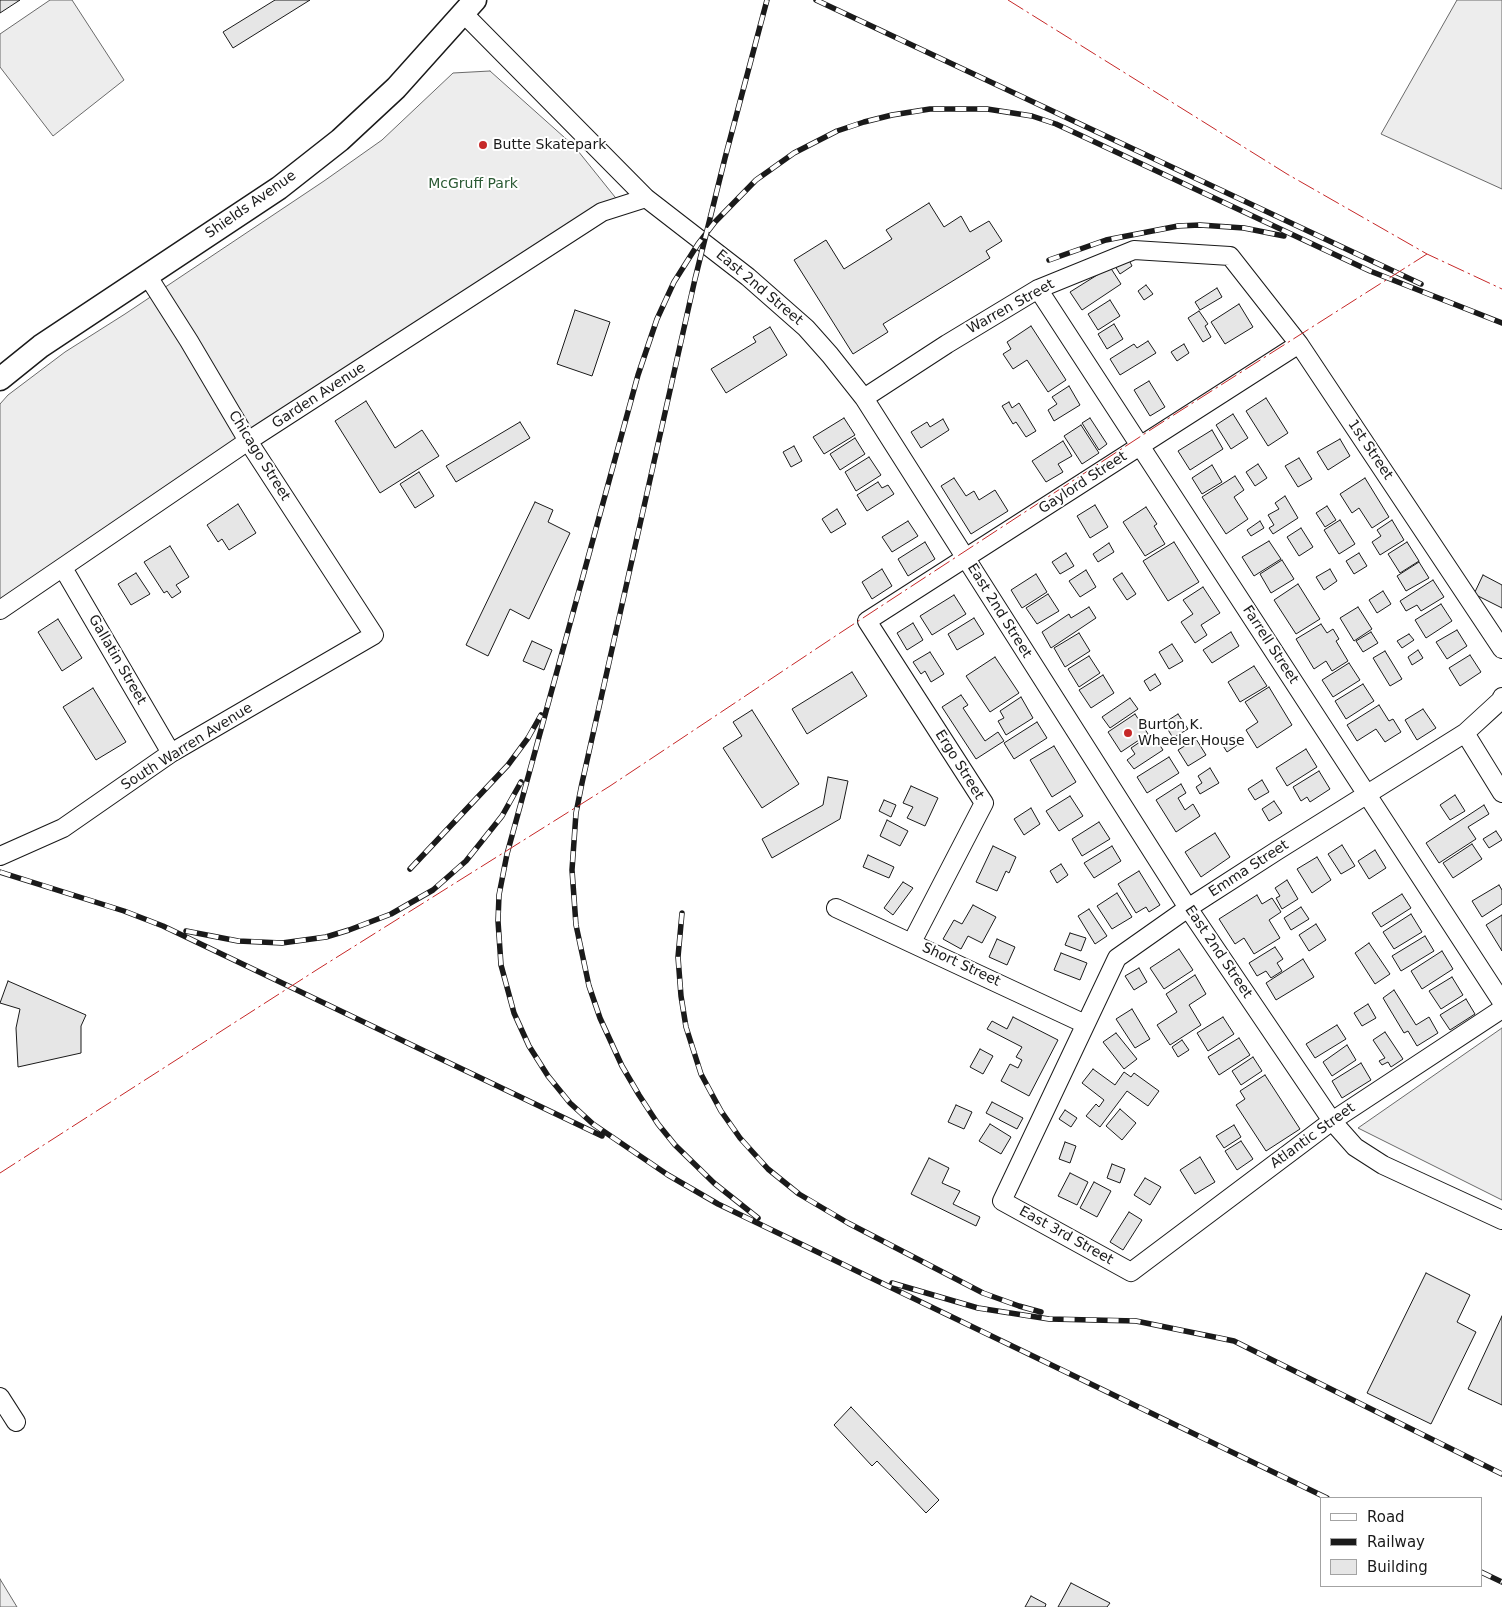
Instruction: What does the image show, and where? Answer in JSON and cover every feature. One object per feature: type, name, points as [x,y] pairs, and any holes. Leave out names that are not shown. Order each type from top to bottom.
[{"type":"main road","name":"Shields Avenue","points":[[0,379],[41,346],[279,188],[340,140],[396,88],[470,7]]},
{"type":"street","name":"East 2nd Street","points":[[470,7],[646,198],[778,302],[812,335],[864,398],[1188,908],[1332,1121],[1355,1147],[1383,1164],[1502,1220]]},
{"type":"street","name":"Garden Avenue","points":[[0,610],[248,441],[602,212],[646,198]]},
{"type":"street","name":"Warren Street","points":[[864,398],[947,344],[1038,289],[1134,250],[1230,256]]},
{"type":"street","name":"1st Street","points":[[1230,256],[1299,344],[1502,649]]},
{"type":"street","name":"Chicago Street","points":[[147,275],[202,362],[248,441],[374,635]]},
{"type":"street","name":"Farrell Street","points":[[1038,289],[1502,1002]]},
{"type":"street","name":"Gaylord Street","points":[[867,621],[1299,344]]},
{"type":"street","name":"Gallatin Street","points":[[63,568],[171,753]]},
{"type":"street","name":"Ergo Street","points":[[867,621],[984,803],[912,942]]},
{"type":"street","name":"South Warren Avenue","points":[[0,856],[63,828],[171,753],[374,635]]},
{"type":"street","name":"Emma Street","points":[[1002,1200],[1117,958],[1188,908],[1465,733],[1502,697]]},
{"type":"street","points":[[1465,733],[1502,793]]},
{"type":"street","name":"Short Street","points":[[836,908],[1085,1024]]},
{"type":"street","name":"Atlantic Street","points":[[1131,1272],[1332,1121],[1502,1009]]},
{"type":"street","name":"East 3rd Street","points":[[1002,1200],[1131,1272]]},
{"type":"street","points":[[0,1397],[16,1422]]},
{"type":"shaded area","points":[[50,0],[72,0],[124,80],[53,136],[0,67],[0,34]]},
{"type":"shaded area","points":[[1457,0],[1502,0],[1502,189],[1381,134]]},
{"type":"shaded area","name":"McGruff Park","points":[[490,71],[574,146],[619,202],[0,600],[0,404],[8,395],[65,352],[324,181],[382,140],[453,73]]},
{"type":"shaded area","points":[[1502,1028],[1502,1200],[1358,1128]]},
{"type":"shaded area","points":[[0,1579],[17,1607],[0,1607]]},
{"type":"building","points":[[0,0],[20,0],[0,13]]},
{"type":"building","points":[[275,0],[310,0],[233,48],[223,32]]},
{"type":"building","points":[[929,203],[944,227],[961,216],[970,232],[989,221],[1002,241],[986,251],[990,258],[883,324],[888,332],[853,354],[794,260],[826,240],[844,269],[892,239],[886,230]]},
{"type":"building","points":[[1128,258],[1132,266],[1120,274],[1115,266]]},
{"type":"building","points":[[1110,267],[1121,284],[1082,310],[1070,292]]},
{"type":"building","points":[[1146,285],[1153,294],[1144,300],[1138,291]]},
{"type":"building","points":[[1217,288],[1222,297],[1200,310],[1195,302]]},
{"type":"building","points":[[1110,300],[1120,316],[1098,330],[1088,314]]},
{"type":"building","points":[[1239,304],[1253,327],[1225,344],[1211,322]]},
{"type":"building","points":[[575,310],[610,322],[592,376],[557,364]]},
{"type":"building","points":[[1199,311],[1208,324],[1205,326],[1211,337],[1203,342],[1188,318]]},
{"type":"building","points":[[1114,324],[1123,339],[1107,349],[1098,334]]},
{"type":"building","points":[[1031,326],[1066,380],[1048,392],[1027,360],[1013,369],[1003,354],[1011,349],[1007,342]]},
{"type":"building","points":[[770,327],[787,355],[726,393],[711,369],[756,342],[753,337]]},
{"type":"building","points":[[1148,341],[1156,353],[1120,375],[1110,359],[1134,344],[1137,348]]},
{"type":"building","points":[[1184,344],[1189,353],[1177,361],[1171,352]]},
{"type":"building","points":[[1149,381],[1165,407],[1150,416],[1134,390]]},
{"type":"building","points":[[1069,386],[1080,405],[1054,421],[1048,410],[1057,404],[1052,397]]},
{"type":"building","points":[[1266,398],[1288,433],[1268,446],[1246,411]]},
{"type":"building","points":[[366,401],[395,448],[422,430],[439,456],[380,493],[335,421]]},
{"type":"building","points":[[1009,402],[1012,408],[1019,403],[1036,431],[1026,437],[1016,422],[1013,424],[1002,406]]},
{"type":"building","points":[[1233,414],[1248,438],[1231,449],[1216,425]]},
{"type":"building","points":[[844,418],[855,435],[824,454],[813,437]]},
{"type":"building","points":[[1090,418],[1107,444],[1099,450],[1082,423]]},
{"type":"building","points":[[943,419],[949,430],[921,448],[911,432],[927,422],[930,427]]},
{"type":"building","points":[[520,422],[530,438],[456,482],[446,466]]},
{"type":"building","points":[[1081,425],[1099,453],[1082,464],[1064,436]]},
{"type":"building","points":[[1212,430],[1223,449],[1190,470],[1178,451]]},
{"type":"building","points":[[855,438],[865,454],[840,470],[830,454]]},
{"type":"building","points":[[1340,439],[1350,456],[1328,470],[1317,452]]},
{"type":"building","points":[[1063,441],[1072,456],[1058,464],[1063,472],[1046,482],[1032,461]]},
{"type":"building","points":[[794,446],[802,461],[791,467],[783,452]]},
{"type":"building","points":[[869,457],[881,475],[856,491],[845,472]]},
{"type":"building","points":[[1299,458],[1312,479],[1298,487],[1285,466]]},
{"type":"building","points":[[1258,464],[1267,478],[1255,486],[1246,472]]},
{"type":"building","points":[[1212,465],[1222,482],[1202,494],[1192,478]]},
{"type":"building","points":[[419,472],[434,496],[415,508],[400,484]]},
{"type":"building","points":[[1235,476],[1244,490],[1234,497],[1248,519],[1226,534],[1202,497]]},
{"type":"building","points":[[954,478],[966,496],[974,491],[979,500],[995,490],[1008,511],[971,534],[941,486]]},
{"type":"building","points":[[1365,478],[1389,517],[1372,528],[1359,508],[1352,513],[1340,494]]},
{"type":"building","points":[[878,482],[882,488],[888,485],[894,494],[867,511],[857,495]]},
{"type":"building","points":[[1285,496],[1298,518],[1273,534],[1269,528],[1274,525],[1268,515],[1279,509],[1275,503]]},
{"type":"building","points":[[535,502],[553,510],[548,522],[570,533],[529,619],[510,609],[488,656],[466,645]]},
{"type":"building","points":[[238,504],[256,533],[229,550],[222,539],[218,542],[207,525]]},
{"type":"building","points":[[1095,505],[1108,527],[1090,538],[1077,516]]},
{"type":"building","points":[[1327,506],[1336,520],[1325,527],[1316,513]]},
{"type":"building","points":[[1146,507],[1157,524],[1154,526],[1165,544],[1145,556],[1123,522]]},
{"type":"building","points":[[837,509],[846,524],[831,533],[822,519]]},
{"type":"building","points":[[1340,520],[1355,544],[1339,554],[1324,530]]},
{"type":"building","points":[[1392,520],[1404,540],[1380,555],[1372,542],[1381,536],[1377,530]]},
{"type":"building","points":[[908,521],[918,536],[892,552],[882,537]]},
{"type":"building","points":[[1260,521],[1264,528],[1251,536],[1247,530]]},
{"type":"building","points":[[1301,528],[1313,547],[1299,556],[1287,537]]},
{"type":"building","points":[[1269,541],[1281,559],[1254,576],[1242,557]]},
{"type":"building","points":[[925,542],[935,559],[908,576],[898,559]]},
{"type":"building","points":[[1174,542],[1199,582],[1168,601],[1143,561]]},
{"type":"building","points":[[1407,542],[1419,561],[1400,573],[1388,554]]},
{"type":"building","points":[[1109,543],[1114,552],[1098,562],[1093,554]]},
{"type":"building","points":[[170,546],[189,577],[176,585],[181,592],[172,598],[167,591],[164,593],[144,562]]},
{"type":"building","points":[[1066,553],[1074,566],[1060,574],[1052,562]]},
{"type":"building","points":[[1359,553],[1367,566],[1354,574],[1346,561]]},
{"type":"building","points":[[1282,560],[1294,579],[1271,593],[1260,574]]},
{"type":"building","points":[[1419,562],[1429,578],[1406,591],[1397,576]]},
{"type":"building","points":[[882,569],[892,586],[872,599],[862,582]]},
{"type":"building","points":[[1330,569],[1337,581],[1324,590],[1316,577]]},
{"type":"building","points":[[1086,570],[1096,587],[1080,597],[1069,581]]},
{"type":"building","points":[[136,573],[150,594],[131,605],[118,584]]},
{"type":"building","points":[[1122,573],[1136,594],[1127,600],[1113,579]]},
{"type":"building","points":[[1036,574],[1047,592],[1022,608],[1011,590]]},
{"type":"building","points":[[1483,575],[1502,585],[1502,608],[1474,594]]},
{"type":"building","points":[[1433,580],[1444,597],[1421,611],[1417,605],[1406,611],[1400,601]]},
{"type":"building","points":[[1298,584],[1320,619],[1296,634],[1274,600]]},
{"type":"building","points":[[1203,587],[1220,613],[1201,625],[1207,635],[1195,643],[1181,622],[1193,614],[1183,600]]},
{"type":"building","points":[[1383,591],[1391,604],[1377,613],[1369,600]]},
{"type":"building","points":[[1048,594],[1059,611],[1037,624],[1026,608]]},
{"type":"building","points":[[954,595],[966,614],[932,635],[920,616]]},
{"type":"building","points":[[1441,604],[1452,621],[1426,638],[1415,620]]},
{"type":"building","points":[[1089,607],[1096,618],[1051,648],[1042,632],[1069,614],[1071,618]]},
{"type":"building","points":[[1358,607],[1372,629],[1354,641],[1340,618]]},
{"type":"building","points":[[974,618],[984,634],[957,650],[948,634]]},
{"type":"building","points":[[58,619],[82,658],[62,671],[38,632]]},
{"type":"building","points":[[913,623],[923,640],[907,650],[897,633]]},
{"type":"building","points":[[1321,624],[1327,633],[1333,629],[1339,639],[1336,641],[1348,661],[1332,671],[1326,661],[1314,669],[1296,639]]},
{"type":"building","points":[[1457,630],[1467,646],[1447,659],[1436,642]]},
{"type":"building","points":[[1231,632],[1239,646],[1212,663],[1203,650]]},
{"type":"building","points":[[1371,632],[1378,643],[1363,652],[1356,641]]},
{"type":"building","points":[[1079,633],[1090,651],[1065,667],[1054,648]]},
{"type":"building","points":[[1409,634],[1414,640],[1402,648],[1397,641]]},
{"type":"building","points":[[532,641],[552,650],[544,670],[523,661]]},
{"type":"building","points":[[1172,644],[1183,661],[1169,669],[1159,652]]},
{"type":"building","points":[[1418,650],[1423,658],[1412,665],[1408,657]]},
{"type":"building","points":[[1385,651],[1402,679],[1390,686],[1373,658]]},
{"type":"building","points":[[930,652],[944,674],[931,682],[925,671],[921,674],[913,662]]},
{"type":"building","points":[[1470,655],[1481,672],[1460,686],[1449,668]]},
{"type":"building","points":[[1089,656],[1100,673],[1079,687],[1068,669]]},
{"type":"building","points":[[995,657],[1019,693],[990,712],[966,676]]},
{"type":"building","points":[[1349,663],[1360,680],[1333,697],[1322,680]]},
{"type":"building","points":[[1254,666],[1267,686],[1240,702],[1228,682]]},
{"type":"building","points":[[852,672],[867,696],[807,734],[792,709]]},
{"type":"building","points":[[1155,674],[1161,684],[1150,691],[1144,681]]},
{"type":"building","points":[[1103,675],[1114,693],[1091,708],[1079,690]]},
{"type":"building","points":[[1363,684],[1374,701],[1346,719],[1335,701]]},
{"type":"building","points":[[1269,687],[1292,725],[1257,748],[1246,730],[1258,722],[1245,702]]},
{"type":"building","points":[[93,688],[126,742],[96,760],[63,707]]},
{"type":"building","points":[[961,695],[968,705],[963,708],[985,741],[998,732],[1004,741],[976,759],[942,707]]},
{"type":"building","points":[[1021,697],[1033,718],[1006,735],[998,721],[1004,718],[1000,711]]},
{"type":"building","points":[[1130,698],[1138,709],[1110,728],[1102,717]]},
{"type":"building","points":[[1379,705],[1389,721],[1393,719],[1401,732],[1385,742],[1376,729],[1357,741],[1347,725]]},
{"type":"building","points":[[1423,709],[1436,728],[1417,740],[1405,720]]},
{"type":"building","points":[[752,710],[799,784],[762,808],[723,748],[742,736],[733,722]]},
{"type":"building","name":"Burton K. Wheeler House","points":[[1135,714],[1148,734],[1121,752],[1108,732]]},
{"type":"building","points":[[1178,714],[1188,729],[1173,738],[1164,723]]},
{"type":"building","points":[[1037,722],[1047,738],[1014,759],[1004,743]]},
{"type":"building","points":[[1152,734],[1163,750],[1134,769],[1127,760],[1135,754],[1131,748]]},
{"type":"building","points":[[1234,736],[1239,744],[1227,752],[1222,744]]},
{"type":"building","points":[[1196,739],[1206,755],[1188,766],[1178,750]]},
{"type":"building","points":[[1054,746],[1076,782],[1052,797],[1030,760]]},
{"type":"building","points":[[1306,749],[1317,767],[1287,786],[1276,768]]},
{"type":"building","points":[[1169,757],[1179,773],[1147,793],[1137,777]]},
{"type":"building","points":[[1210,768],[1219,783],[1200,794],[1196,787],[1202,783],[1198,776]]},
{"type":"building","points":[[1319,771],[1330,789],[1310,802],[1307,797],[1301,801],[1293,787]]},
{"type":"building","points":[[828,777],[848,781],[840,819],[772,858],[762,839],[823,805]]},
{"type":"building","points":[[1262,780],[1269,792],[1255,800],[1248,789]]},
{"type":"building","points":[[1181,784],[1186,793],[1178,798],[1185,810],[1193,804],[1200,816],[1176,832],[1156,800]]},
{"type":"building","points":[[911,786],[938,798],[925,826],[907,818],[913,807],[903,803]]},
{"type":"building","points":[[1455,795],[1465,811],[1450,820],[1440,805]]},
{"type":"building","points":[[1070,796],[1083,816],[1059,831],[1046,811]]},
{"type":"building","points":[[884,800],[896,805],[891,817],[879,811]]},
{"type":"building","points":[[1274,801],[1282,813],[1269,821],[1262,809]]},
{"type":"building","points":[[1484,805],[1489,814],[1468,827],[1476,839],[1439,863],[1426,843]]},
{"type":"building","points":[[1031,808],[1040,824],[1024,835],[1014,819]]},
{"type":"building","points":[[887,820],[908,831],[900,846],[880,836]]},
{"type":"building","points":[[1099,822],[1110,839],[1082,856],[1072,839]]},
{"type":"building","points":[[1496,831],[1502,840],[1489,848],[1483,839]]},
{"type":"building","points":[[1215,833],[1230,857],[1201,877],[1185,852]]},
{"type":"building","points":[[1472,844],[1482,859],[1453,878],[1443,863]]},
{"type":"building","points":[[1342,845],[1355,866],[1341,874],[1328,854]]},
{"type":"building","points":[[993,846],[1016,857],[1009,873],[1006,871],[997,891],[976,882]]},
{"type":"building","points":[[1112,846],[1121,861],[1094,878],[1084,863]]},
{"type":"building","points":[[1375,850],[1386,868],[1369,879],[1358,861]]},
{"type":"building","points":[[868,855],[894,867],[889,878],[863,867]]},
{"type":"building","points":[[1317,857],[1331,880],[1312,893],[1297,869]]},
{"type":"building","points":[[1061,864],[1068,875],[1057,883],[1050,871]]},
{"type":"building","points":[[1139,871],[1160,905],[1149,912],[1146,907],[1136,913],[1118,884]]},
{"type":"building","points":[[1287,880],[1298,899],[1282,909],[1276,898],[1280,896],[1275,888]]},
{"type":"building","points":[[903,882],[913,888],[893,915],[884,908]]},
{"type":"building","points":[[1499,885],[1502,890],[1502,904],[1482,917],[1472,901]]},
{"type":"building","points":[[1117,893],[1132,917],[1112,929],[1097,906]]},
{"type":"building","points":[[1402,894],[1411,908],[1381,927],[1372,913]]},
{"type":"building","points":[[1257,895],[1262,904],[1272,898],[1281,912],[1269,920],[1280,938],[1254,954],[1244,938],[1235,944],[1219,919]]},
{"type":"building","points":[[973,905],[996,917],[982,943],[968,936],[961,949],[943,939],[954,920],[962,924]]},
{"type":"building","points":[[1301,907],[1309,919],[1291,930],[1284,918]]},
{"type":"building","points":[[1089,909],[1107,936],[1095,944],[1078,916]]},
{"type":"building","points":[[1411,914],[1422,932],[1394,949],[1383,932]]},
{"type":"building","points":[[1502,915],[1502,951],[1486,925]]},
{"type":"building","points":[[1316,924],[1326,940],[1309,951],[1299,935]]},
{"type":"building","points":[[1070,933],[1086,938],[1081,951],[1065,945]]},
{"type":"building","points":[[1425,936],[1434,951],[1401,971],[1392,956]]},
{"type":"building","points":[[997,939],[1015,947],[1007,965],[989,957]]},
{"type":"building","points":[[1369,943],[1390,974],[1375,984],[1355,953]]},
{"type":"building","points":[[1275,947],[1283,959],[1277,963],[1282,971],[1271,978],[1266,971],[1257,976],[1249,963]]},
{"type":"building","points":[[1179,949],[1193,970],[1164,989],[1150,968]]},
{"type":"building","points":[[1442,951],[1453,969],[1422,989],[1411,971]]},
{"type":"building","points":[[1061,953],[1087,963],[1080,980],[1054,970]]},
{"type":"building","points":[[1303,959],[1314,977],[1276,1000],[1266,983]]},
{"type":"building","points":[[1139,968],[1147,982],[1134,990],[1125,976]]},
{"type":"building","points":[[1195,975],[1206,994],[1189,1005],[1201,1025],[1170,1045],[1157,1025],[1177,1012],[1166,994]]},
{"type":"building","points":[[1452,977],[1463,995],[1441,1009],[1429,991]]},
{"type":"building","points":[[8,981],[86,1015],[81,1026],[81,1053],[18,1067],[16,1028],[20,1009],[0,1003]]},
{"type":"building","points":[[1394,990],[1416,1025],[1429,1017],[1438,1033],[1417,1046],[1408,1031],[1404,1033],[1383,998]]},
{"type":"building","points":[[1466,999],[1475,1014],[1450,1030],[1440,1015]]},
{"type":"building","points":[[1368,1004],[1376,1018],[1362,1026],[1354,1013]]},
{"type":"building","points":[[1132,1009],[1150,1039],[1135,1048],[1116,1019]]},
{"type":"building","points":[[1013,1017],[1058,1040],[1029,1096],[1001,1081],[1010,1064],[1018,1068],[1022,1060],[1016,1057],[1022,1047],[987,1029],[992,1021],[1007,1029]]},
{"type":"building","points":[[1223,1017],[1234,1034],[1208,1051],[1197,1033]]},
{"type":"building","points":[[1337,1025],[1346,1039],[1315,1058],[1306,1044]]},
{"type":"building","points":[[1385,1032],[1403,1059],[1391,1067],[1388,1062],[1382,1065],[1379,1061],[1385,1058],[1373,1040]]},
{"type":"building","points":[[1116,1033],[1137,1059],[1124,1069],[1103,1042]]},
{"type":"building","points":[[1239,1038],[1250,1055],[1219,1075],[1208,1057]]},
{"type":"building","points":[[1182,1040],[1189,1050],[1178,1057],[1172,1047]]},
{"type":"building","points":[[1347,1045],[1356,1060],[1332,1076],[1323,1062]]},
{"type":"building","points":[[980,1049],[993,1056],[983,1074],[970,1067]]},
{"type":"building","points":[[1253,1057],[1262,1071],[1241,1085],[1232,1071]]},
{"type":"building","points":[[1361,1063],[1371,1080],[1342,1098],[1332,1081]]},
{"type":"building","points":[[1093,1069],[1115,1085],[1124,1072],[1131,1077],[1134,1073],[1159,1091],[1148,1106],[1127,1091],[1100,1127],[1086,1116],[1096,1104],[1099,1107],[1104,1100],[1082,1083]]},
{"type":"building","points":[[1265,1075],[1300,1129],[1266,1151],[1236,1105],[1245,1099],[1240,1091]]},
{"type":"building","points":[[992,1102],[1023,1118],[1017,1129],[986,1113]]},
{"type":"building","points":[[956,1105],[972,1112],[964,1129],[948,1122]]},
{"type":"building","points":[[1120,1109],[1136,1123],[1122,1140],[1106,1126]]},
{"type":"building","points":[[1065,1110],[1077,1118],[1071,1127],[1059,1119]]},
{"type":"building","points":[[990,1124],[1011,1137],[1001,1154],[979,1141]]},
{"type":"building","points":[[1234,1125],[1241,1137],[1224,1148],[1216,1136]]},
{"type":"building","points":[[1241,1141],[1253,1159],[1237,1170],[1225,1151]]},
{"type":"building","points":[[1065,1142],[1076,1146],[1070,1163],[1059,1159]]},
{"type":"building","points":[[1200,1157],[1215,1182],[1195,1194],[1180,1170]]},
{"type":"building","points":[[929,1158],[949,1168],[942,1183],[960,1191],[953,1204],[980,1217],[976,1226],[911,1194]]},
{"type":"building","points":[[1112,1164],[1125,1169],[1120,1183],[1107,1178]]},
{"type":"building","points":[[1070,1173],[1088,1182],[1077,1205],[1058,1196]]},
{"type":"building","points":[[1145,1178],[1161,1187],[1150,1205],[1134,1195]]},
{"type":"building","points":[[1094,1182],[1111,1191],[1097,1217],[1080,1208]]},
{"type":"building","points":[[1129,1212],[1142,1220],[1123,1250],[1110,1242]]},
{"type":"building","points":[[1426,1273],[1470,1295],[1457,1322],[1476,1332],[1431,1424],[1367,1393]]},
{"type":"building","points":[[1502,1316],[1502,1405],[1468,1389]]},
{"type":"building","points":[[851,1407],[939,1500],[926,1513],[877,1461],[872,1466],[834,1425]]},
{"type":"building","points":[[1071,1583],[1110,1603],[1107,1607],[1058,1607]]},
{"type":"building","points":[[1031,1596],[1046,1604],[1045,1607],[1025,1607]]},
{"type":"railway","points":[[758,1218],[714,1183],[675,1145],[658,1124],[622,1066],[600,1018],[589,986],[576,925],[572,870],[576,813],[582,783],[695,279],[767,0]]},
{"type":"railway","points":[[816,0],[1421,284]]},
{"type":"railway","points":[[1325,1497],[718,1204],[668,1175],[593,1124],[570,1103],[548,1076],[529,1046],[514,1013],[501,965],[498,921],[499,895],[507,854],[638,375],[657,319],[674,282],[698,244],[715,222],[756,180],[794,153],[837,131],[864,122],[930,109],[987,109],[1032,116],[1056,124],[1370,271],[1502,323]]},
{"type":"railway","points":[[1049,260],[1106,240],[1178,226],[1200,225],[1244,228],[1284,236]]},
{"type":"railway","points":[[410,869],[508,765],[528,738],[541,715]]},
{"type":"railway","points":[[186,931],[238,941],[282,943],[326,937],[391,914],[433,890],[466,861],[502,816],[521,782]]},
{"type":"railway","points":[[0,872],[124,911],[163,926],[602,1136]]},
{"type":"railway","points":[[682,913],[678,957],[686,1027],[701,1074],[721,1111],[740,1138],[768,1169],[799,1194],[848,1223],[983,1293],[1041,1312]]},
{"type":"railway","points":[[892,1283],[978,1308],[1049,1319],[1136,1321],[1234,1341],[1502,1474]]},
{"type":"railway","points":[[1482,1572],[1502,1582]]},
{"type":"power","points":[[1008,0],[1287,174],[1427,254],[1502,289]]},
{"type":"power","points":[[0,1173],[318,969],[610,786],[1158,425],[1427,254]]},
{"type":"place","name":"Butte Skatepark","points":[[483,145]]},
{"type":"place","name":"Burton K. Wheeler House","points":[[1128,733]]}]
